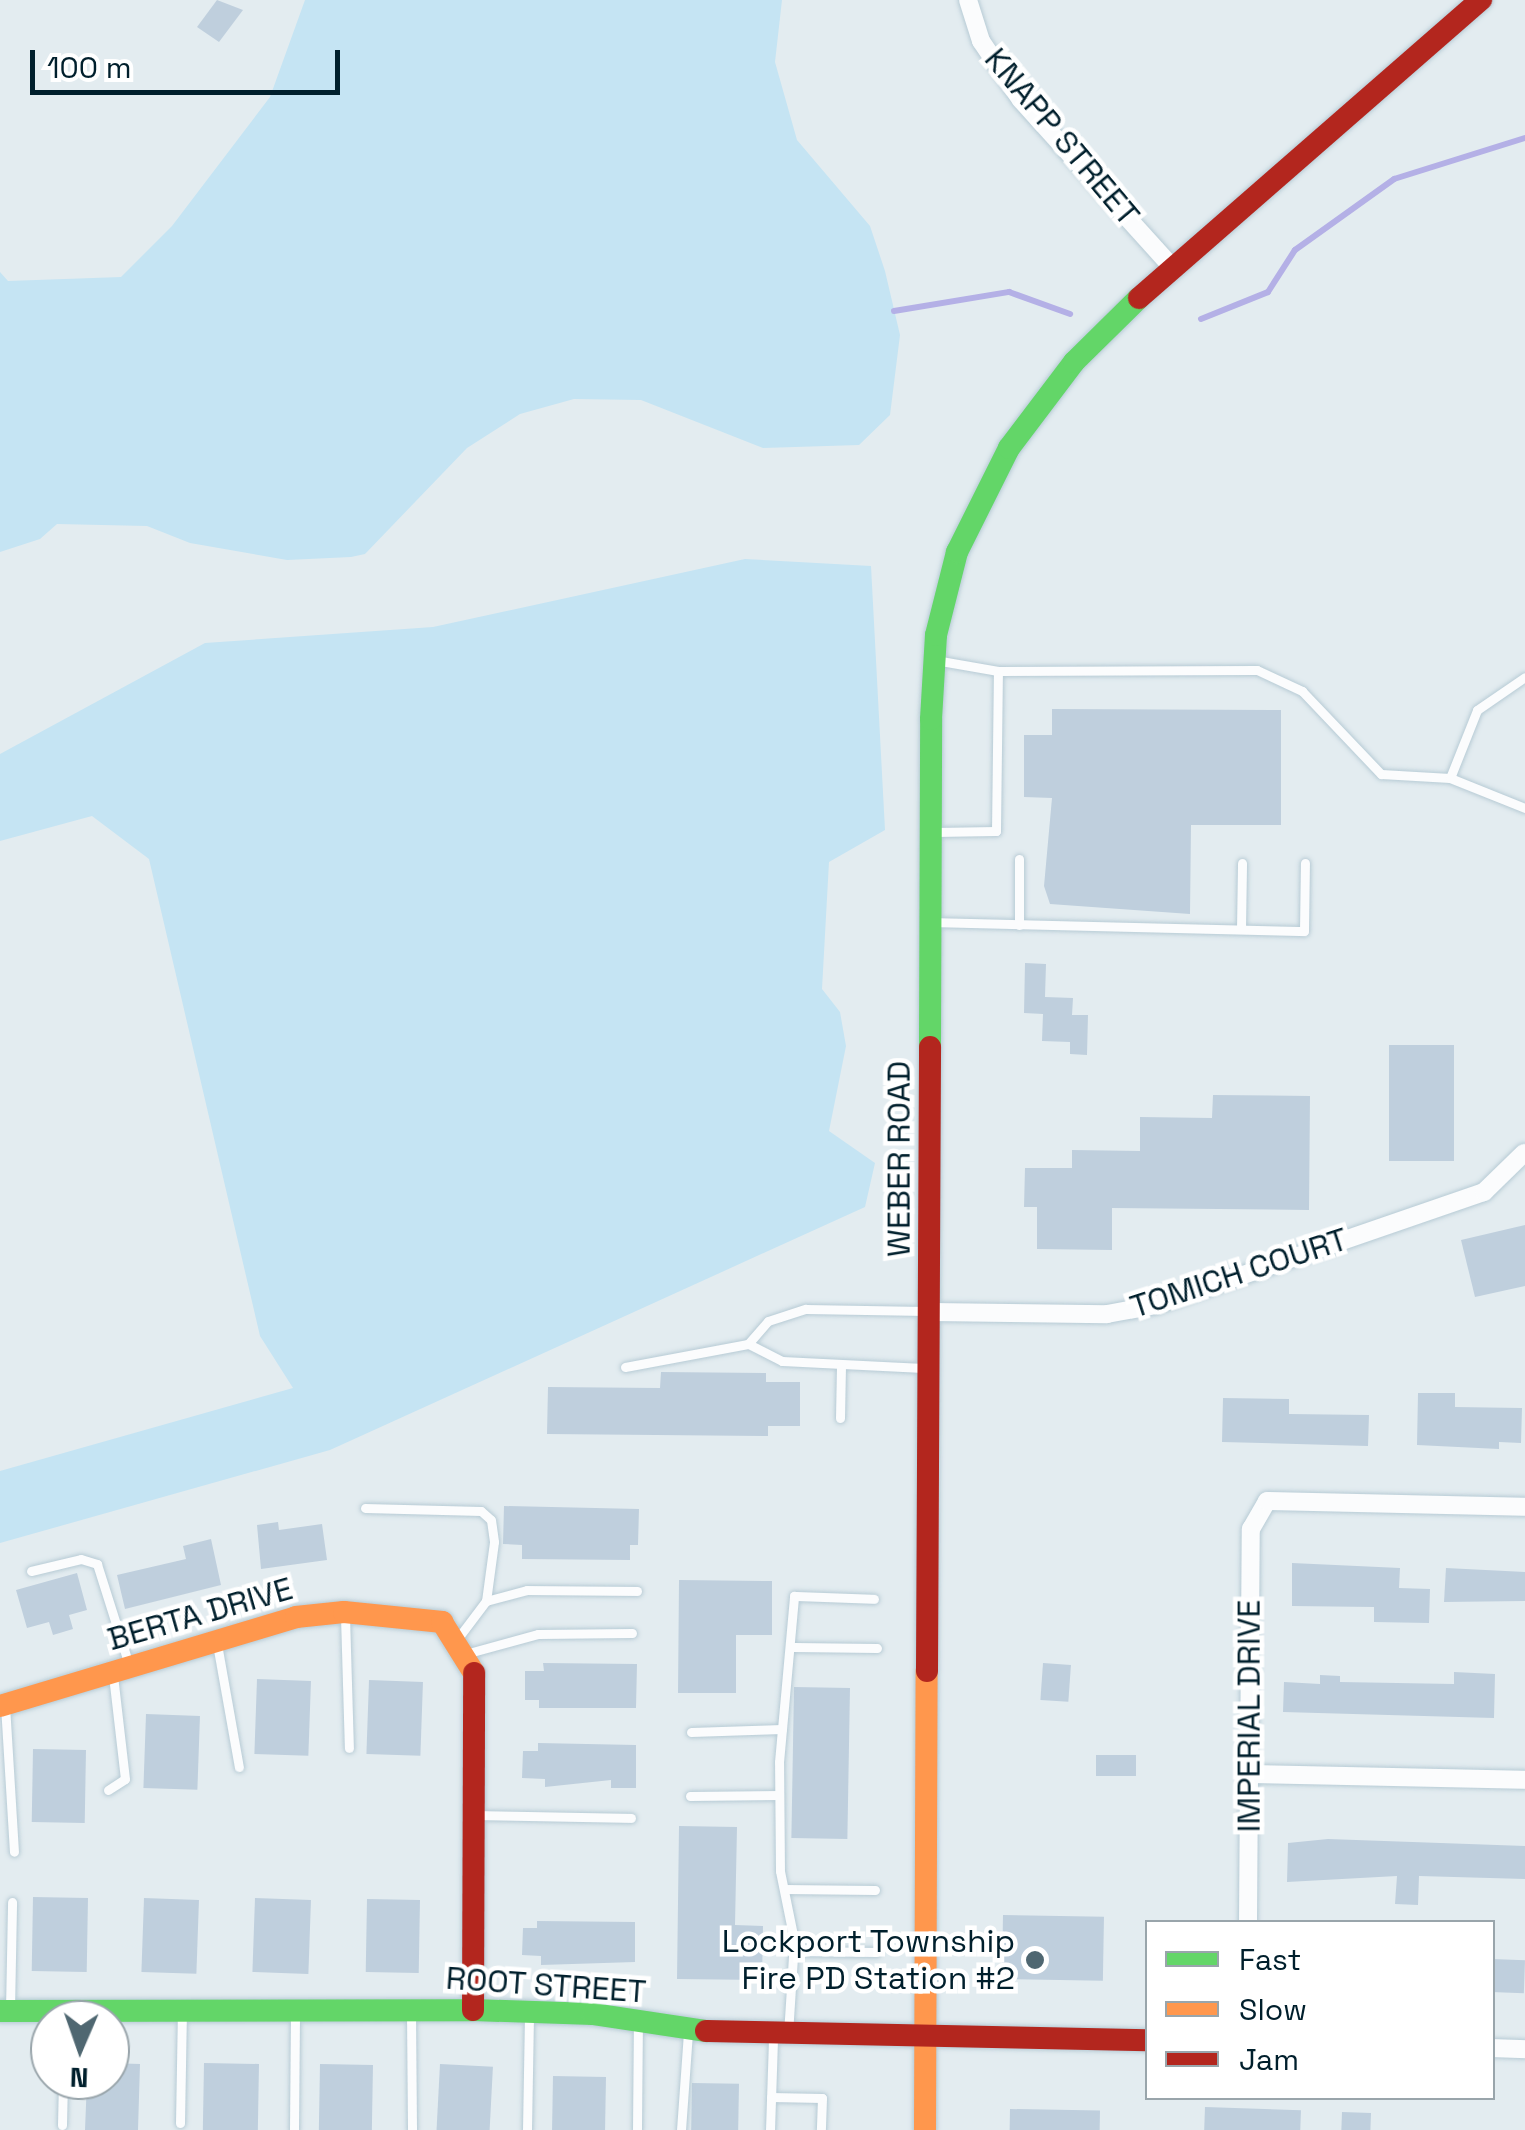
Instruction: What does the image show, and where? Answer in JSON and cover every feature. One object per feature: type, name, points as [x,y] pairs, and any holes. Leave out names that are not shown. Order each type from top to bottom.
[{"type":"main road","name":"WEBER ROAD","points":[[925,2130],[934,660],[957,552],[1009,448],[1074,362],[1171,266],[1481,0]]},
{"type":"main road","name":"BERTA DRIVE","points":[[2,1705],[217,1641],[344,1612],[412,1614],[442,1622],[462,1646]]},
{"type":"main road","points":[[462,1646],[476,1676],[473,2010]]},
{"type":"main road","name":"ROOT STREET","points":[[130,2012],[473,2010],[638,2021],[780,2037],[1145,2040]]},
{"type":"main road","name":"ROOT STREET","points":[[5,2011],[30,2013]]},
{"type":"street","name":"KNAPP STREET","points":[[968,0],[981,41],[1021,100],[1171,266]]},
{"type":"street","name":"TOMICH COURT","points":[[932,1312],[1108,1314],[1156,1305],[1484,1192],[1524,1153]]},
{"type":"street","name":"IMPERIAL DRIVE","points":[[1248,1920],[1250,1529],[1267,1501],[1525,1507]]},
{"type":"street","points":[[1249,1774],[1525,1780]]},
{"type":"street","points":[[1495,2048],[1525,2049]]},
{"type":"lane","points":[[934,660],[998,670],[1257,670],[1302,692],[1381,774],[1450,778],[1525,808]]},
{"type":"lane","points":[[932,832],[996,832],[998,670]]},
{"type":"lane","points":[[1450,778],[1477,710],[1525,676]]},
{"type":"lane","points":[[1018,859],[1018,925]]},
{"type":"lane","points":[[1240,930],[1242,863]]},
{"type":"lane","points":[[932,922],[1304,930],[1304,863]]},
{"type":"lane","points":[[748,1344],[768,1321],[806,1309],[932,1312]]},
{"type":"lane","points":[[625,1368],[748,1344],[782,1361],[931,1368]]},
{"type":"lane","points":[[840,1418],[841,1366]]},
{"type":"lane","points":[[365,1508],[481,1511],[492,1520],[494,1542],[486,1601],[462,1646]]},
{"type":"lane","points":[[31,1570],[81,1558],[97,1564],[121,1670],[125,1779],[108,1790]]},
{"type":"lane","points":[[486,1601],[527,1590],[637,1591]]},
{"type":"lane","points":[[770,2130],[771,2098],[793,1952],[784,1889],[780,1795],[784,1660],[794,1647],[794,1596],[874,1598]]},
{"type":"lane","points":[[344,1612],[349,1748]]},
{"type":"lane","points":[[462,1646],[538,1634],[632,1634]]},
{"type":"lane","points":[[217,1641],[239,1767]]},
{"type":"lane","points":[[794,1647],[877,1648]]},
{"type":"lane","points":[[2,1705],[14,1852]]},
{"type":"lane","points":[[691,1732],[782,1729]]},
{"type":"lane","points":[[690,1796],[780,1795]]},
{"type":"lane","points":[[475,1816],[630,1818]]},
{"type":"lane","points":[[784,1889],[875,1890]]},
{"type":"lane","points":[[5,2011],[12,1902]]},
{"type":"lane","points":[[793,1952],[876,1952]]},
{"type":"lane","points":[[180,2123],[182,2010]]},
{"type":"lane","points":[[294,2130],[295,2010]]},
{"type":"lane","points":[[411,2010],[412,2130]]},
{"type":"lane","points":[[527,2130],[528,2012]]},
{"type":"lane","points":[[637,2130],[638,2021]]},
{"type":"lane","points":[[681,2130],[689,2029]]},
{"type":"lane","points":[[771,2098],[822,2098],[822,2130]]},
{"type":"lane","points":[[62,2125],[63,2100]]},
{"type":"shaded area","points":[[305,0],[782,0],[775,62],[797,140],[870,226],[885,271],[900,335],[890,415],[859,445],[763,448],[641,400],[574,399],[520,414],[467,448],[365,554],[287,560],[190,543],[147,526],[57,524],[40,539],[0,552],[0,272],[8,281],[121,277],[172,226],[270,97]]},
{"type":"shaded area","points":[[745,559],[871,566],[885,830],[829,862],[822,989],[840,1012],[846,1046],[829,1131],[875,1163],[865,1207],[330,1450],[0,1543],[0,1471],[293,1388],[260,1336],[149,859],[92,816],[0,841],[0,754],[205,643],[433,627]]},
{"type":"building","points":[[217,0],[243,10],[219,42],[197,27]]},
{"type":"building","points":[[1052,709],[1281,710],[1281,825],[1191,825],[1190,914],[1050,904],[1044,886],[1052,798],[1024,797],[1024,735],[1052,735]]},
{"type":"building","points":[[1025,963],[1046,964],[1045,997],[1073,998],[1072,1015],[1088,1015],[1087,1055],[1070,1054],[1070,1042],[1042,1041],[1043,1014],[1024,1013]]},
{"type":"building","points":[[1389,1045],[1454,1045],[1454,1161],[1389,1161]]},
{"type":"building","points":[[1213,1095],[1310,1096],[1309,1210],[1112,1208],[1112,1250],[1037,1249],[1037,1207],[1024,1207],[1025,1168],[1072,1168],[1072,1150],[1140,1151],[1140,1117],[1212,1118]]},
{"type":"building","points":[[1525,1225],[1525,1286],[1475,1297],[1461,1240]]},
{"type":"building","points":[[661,1372],[766,1373],[766,1382],[800,1382],[800,1426],[768,1426],[768,1436],[547,1434],[548,1387],[660,1388]]},
{"type":"building","points":[[1418,1393],[1455,1393],[1455,1407],[1522,1408],[1521,1443],[1499,1442],[1499,1449],[1417,1445]]},
{"type":"building","points":[[1223,1398],[1289,1399],[1289,1414],[1369,1415],[1368,1446],[1222,1442]]},
{"type":"building","points":[[504,1506],[639,1509],[638,1545],[630,1545],[630,1560],[522,1559],[522,1545],[503,1544]]},
{"type":"building","points":[[278,1522],[279,1530],[322,1524],[327,1560],[261,1569],[257,1525]]},
{"type":"building","points":[[211,1539],[221,1585],[125,1609],[117,1575],[186,1559],[183,1546]]},
{"type":"building","points":[[1292,1563],[1400,1568],[1399,1588],[1430,1589],[1429,1623],[1374,1622],[1374,1607],[1292,1606]]},
{"type":"building","points":[[1446,1568],[1525,1572],[1525,1601],[1444,1602]]},
{"type":"building","points":[[77,1573],[87,1610],[69,1615],[73,1629],[53,1635],[49,1622],[27,1628],[16,1590]]},
{"type":"building","points":[[679,1580],[772,1581],[772,1635],[736,1635],[736,1693],[678,1693]]},
{"type":"building","points":[[543,1663],[637,1664],[636,1708],[539,1708],[539,1700],[525,1700],[525,1671],[544,1671]]},
{"type":"building","points":[[1043,1663],[1071,1665],[1068,1702],[1040,1700]]},
{"type":"building","points":[[1454,1672],[1495,1674],[1494,1718],[1283,1712],[1284,1682],[1320,1684],[1320,1675],[1340,1676],[1340,1682],[1454,1684]]},
{"type":"building","points":[[257,1679],[311,1681],[308,1756],[254,1754]]},
{"type":"building","points":[[369,1680],[423,1682],[420,1756],[366,1754]]},
{"type":"building","points":[[794,1687],[850,1688],[847,1839],[791,1838]]},
{"type":"building","points":[[146,1714],[200,1716],[197,1790],[143,1788]]},
{"type":"building","points":[[538,1743],[636,1745],[636,1788],[611,1788],[611,1780],[545,1787],[545,1779],[522,1778],[523,1751],[538,1751]]},
{"type":"building","points":[[33,1749],[86,1750],[85,1823],[32,1822]]},
{"type":"building","points":[[1096,1755],[1136,1755],[1136,1776],[1096,1776]]},
{"type":"building","points":[[679,1826],[737,1827],[735,1925],[763,1926],[762,1980],[677,1979]]},
{"type":"building","points":[[1328,1839],[1525,1846],[1525,1879],[1419,1876],[1418,1905],[1395,1904],[1397,1876],[1287,1882],[1288,1843]]},
{"type":"building","points":[[33,1897],[88,1898],[87,1972],[32,1971]]},
{"type":"building","points":[[144,1898],[199,1900],[196,1974],[141,1972]]},
{"type":"building","points":[[255,1898],[311,1900],[308,1974],[252,1972]]},
{"type":"building","points":[[367,1899],[420,1900],[419,1973],[366,1972]]},
{"type":"building","points":[[1003,1915],[1104,1917],[1103,1981],[1002,1979]]},
{"type":"building","points":[[537,1921],[635,1922],[635,1962],[541,1965],[541,1956],[522,1955],[523,1928],[537,1928]]},
{"type":"building","points":[[1495,1959],[1525,1960],[1524,1993],[1495,1992]]},
{"type":"building","points":[[204,2063],[259,2064],[258,2130],[203,2130]]},
{"type":"building","points":[[130,2064],[140,2064],[138,2130],[85,2130],[86,2100],[130,2100]]},
{"type":"building","points":[[320,2064],[373,2065],[372,2130],[319,2130]]},
{"type":"building","points":[[440,2064],[493,2067],[490,2130],[437,2130]]},
{"type":"building","points":[[553,2076],[606,2077],[605,2130],[552,2130]]},
{"type":"building","points":[[692,2083],[739,2084],[738,2130],[691,2130]]},
{"type":"building","points":[[1205,2107],[1301,2110],[1300,2130],[1204,2130]]},
{"type":"building","points":[[1010,2109],[1100,2111],[1100,2130],[1010,2130]]},
{"type":"building","points":[[1342,2112],[1371,2113],[1370,2130],[1341,2130]]},
{"type":"waterway","points":[[1201,319],[1268,292],[1295,250],[1394,179],[1525,138]]},
{"type":"waterway","points":[[894,311],[1009,292],[1070,314]]},
{"type":"traffic: fast","points":[[930,1047],[931,719],[936,635],[957,552],[1009,448],[1074,362],[1139,298]]},
{"type":"traffic: fast","points":[[0,2011],[473,2010],[593,2014],[706,2031]]},
{"type":"traffic: slow","points":[[0,1706],[296,1617],[344,1612],[442,1622],[474,1673]]},
{"type":"traffic: slow","points":[[925,2130],[927,1671]]},
{"type":"traffic: jam","points":[[1139,298],[1481,0]]},
{"type":"traffic: jam","points":[[927,1671],[930,1047]]},
{"type":"traffic: jam","points":[[473,2010],[474,1673]]},
{"type":"traffic: jam","points":[[706,2031],[1145,2040]]},
{"type":"place","name":"Lockport Township Fire PD Station #2","points":[[1035,1960]]}]
